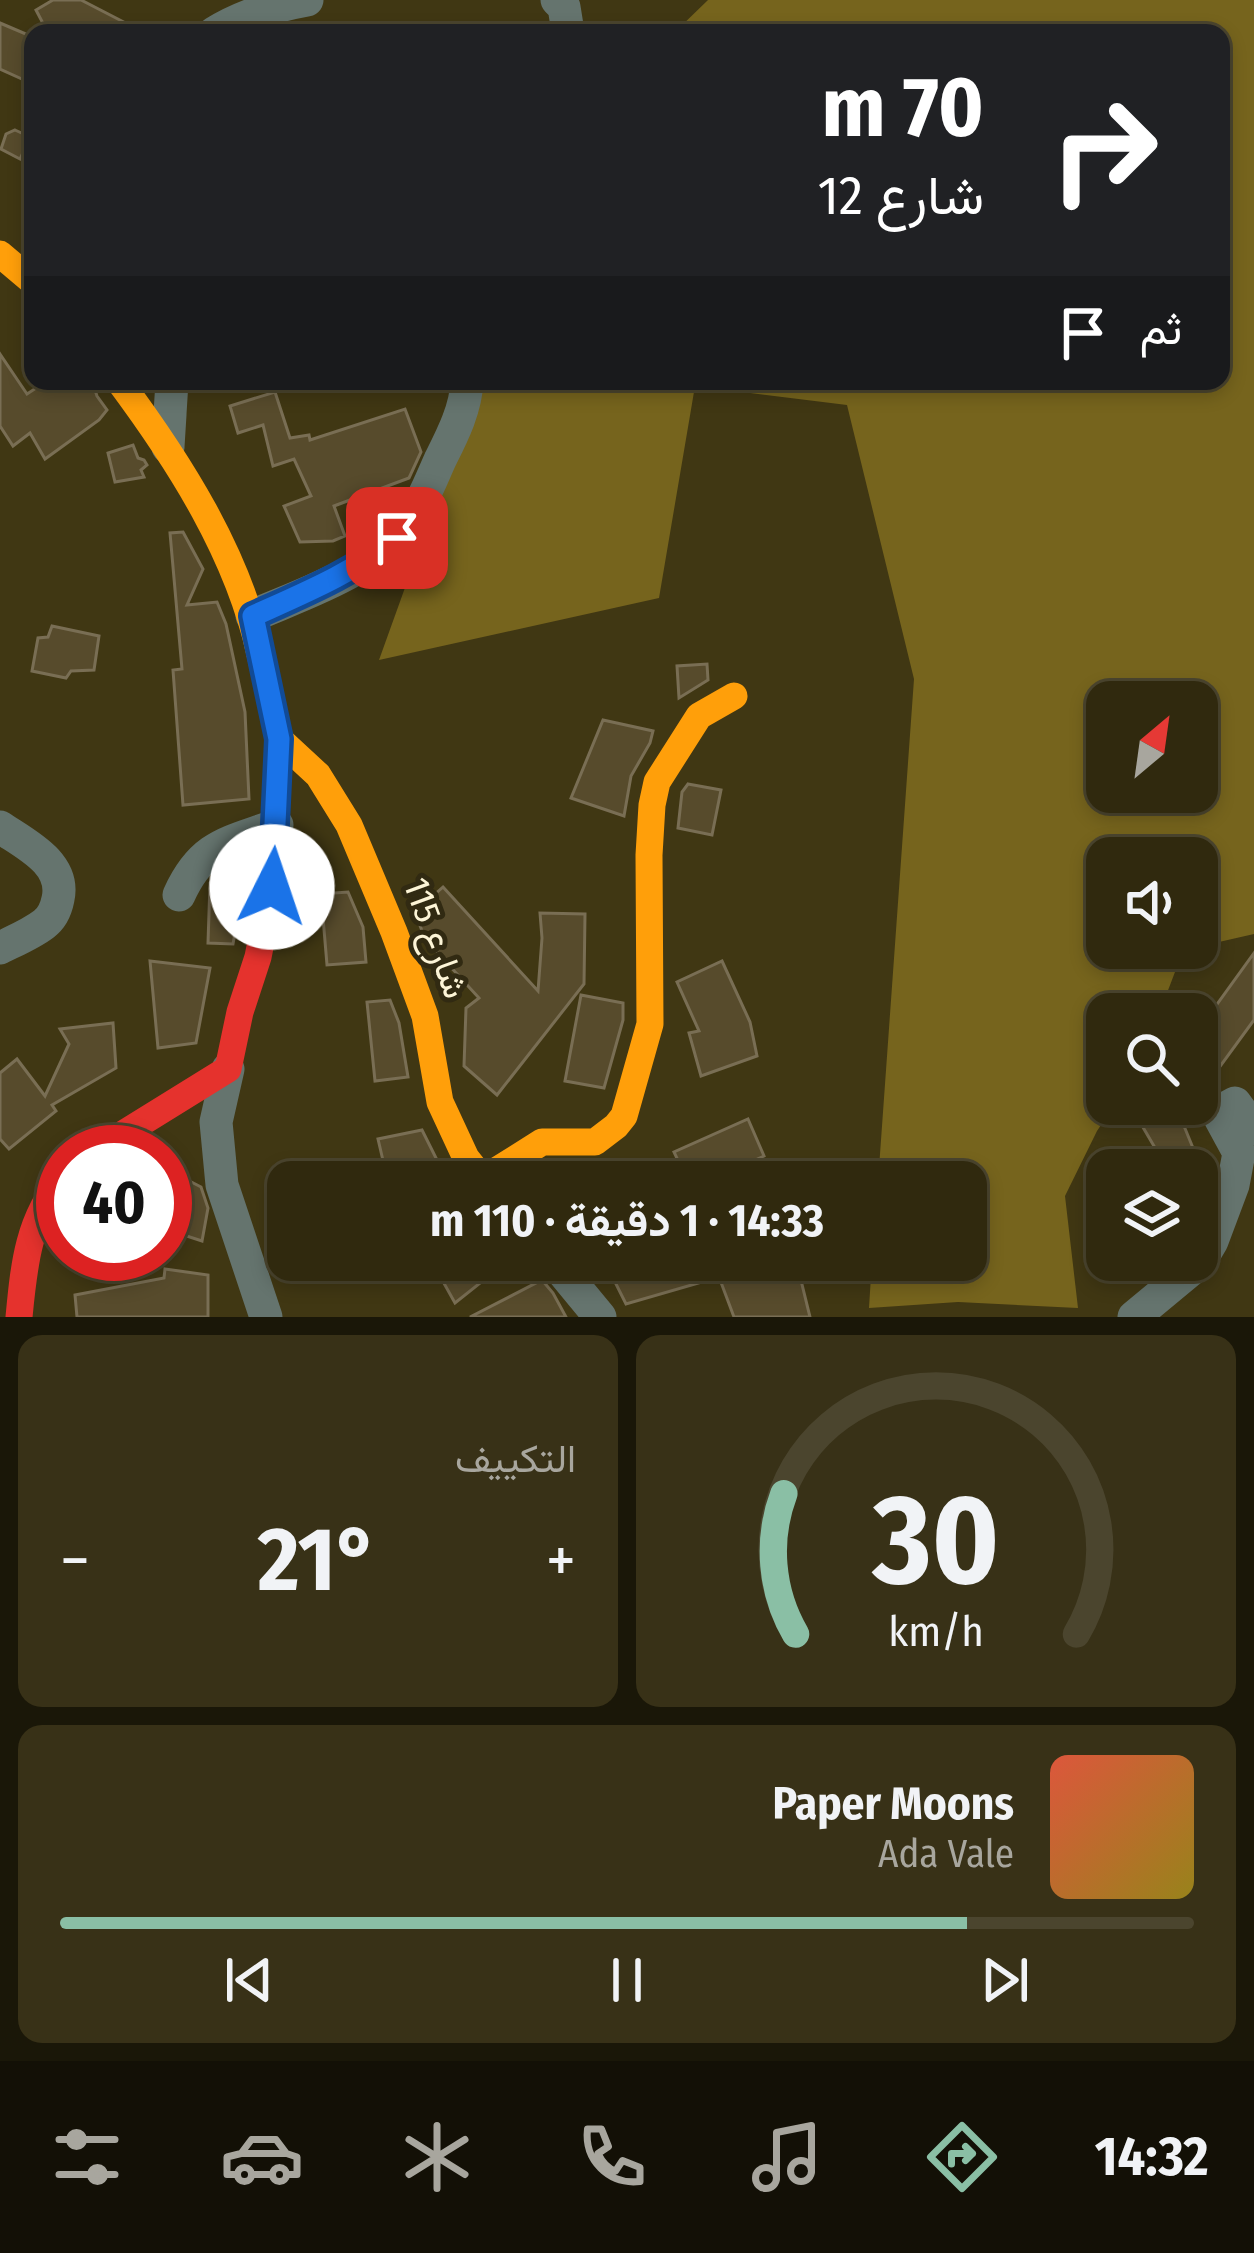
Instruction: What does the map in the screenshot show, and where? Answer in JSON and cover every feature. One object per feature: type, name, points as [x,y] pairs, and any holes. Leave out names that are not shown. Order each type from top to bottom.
[{"type":"street","points":[[231,24],[277,5],[307,0]]},
{"type":"street","points":[[0,254],[24,274]]},
{"type":"street","points":[[126,390],[168,447],[233,569],[253,616],[279,739],[272,887],[216,1122],[222,1185],[266,1317]]},
{"type":"street","points":[[168,447],[171,390]]},
{"type":"street","points":[[253,616],[338,578],[397,538],[412,518],[454,430],[467,390]]},
{"type":"street","points":[[514,1161],[542,1142],[595,1142],[623,1116],[650,1024],[649,855],[657,782],[698,716],[734,696]]},
{"type":"street","name":"شارع 115","points":[[279,739],[318,775],[349,825],[421,1003],[446,1116],[468,1161]]},
{"type":"street","points":[[179,895],[190,871],[206,854],[277,825]]},
{"type":"street","points":[[0,827],[40,854],[59,881],[52,915],[42,926],[0,948]]},
{"type":"street","points":[[138,1125],[228,1069]]},
{"type":"street","points":[[1134,1317],[1199,1263],[1212,1241],[1233,1185],[1239,1153],[1220,1118],[1224,1109],[1235,1103],[1254,1129]]},
{"type":"street","points":[[19,1317],[36,1217]]},
{"type":"street","points":[[570,1281],[600,1317]]},
{"type":"shaded area","points":[[708,0],[1254,0],[1254,934],[1218,942],[1218,837],[1086,837],[1086,969],[1176,969],[1167,993],[1086,993],[1086,1125],[1101,1125],[1065,1196],[1078,1308],[958,1302],[869,1308],[871,1281],[987,1281],[987,1161],[880,1161],[914,679],[847,405],[727,390],[1230,390],[1230,24],[683,24]]},
{"type":"shaded area","points":[[472,390],[694,390],[659,598],[379,660],[470,407]]},
{"type":"building","points":[[53,0],[81,0],[128,24],[43,24],[36,10]]},
{"type":"building","points":[[0,23],[24,33],[24,80],[0,69]]},
{"type":"building","points":[[15,130],[24,134],[20,159],[1,149],[6,134]]},
{"type":"building","points":[[0,354],[27,394],[33,390],[95,390],[107,410],[45,459],[30,433],[13,446],[0,426]]},
{"type":"building","points":[[275,392],[290,438],[309,435],[310,440],[405,409],[421,452],[409,478],[334,506],[345,536],[300,542],[284,506],[311,496],[294,459],[273,466],[263,425],[238,433],[230,406]]},
{"type":"building","points":[[133,445],[147,465],[141,470],[144,477],[115,482],[108,453]]},
{"type":"building","points":[[183,532],[203,569],[187,605],[217,602],[226,624],[245,712],[249,799],[183,805],[173,670],[182,669],[170,533]]},
{"type":"building","points":[[52,626],[99,636],[94,670],[71,671],[66,678],[32,671],[38,638],[48,637]]},
{"type":"building","points":[[707,664],[708,680],[679,698],[677,666]]},
{"type":"building","points":[[603,720],[653,731],[631,776],[624,816],[571,798]]},
{"type":"building","points":[[688,784],[721,790],[712,835],[678,828],[682,792]]},
{"type":"building","points":[[223,870],[246,871],[233,944],[208,943],[210,883]]},
{"type":"building","points":[[443,887],[538,991],[540,913],[585,914],[584,984],[497,1095],[464,1066],[466,1008],[479,998],[425,939],[415,912]]},
{"type":"building","points":[[348,892],[363,927],[366,962],[327,965],[321,894]]},
{"type":"building","points":[[1254,953],[1254,1020],[1218,1069],[1218,1003]]},
{"type":"building","points":[[150,961],[210,968],[196,1043],[158,1048]]},
{"type":"building","points":[[722,961],[750,1022],[757,1056],[701,1076],[689,1033],[699,1031],[677,982]]},
{"type":"building","points":[[581,995],[623,1003],[623,1020],[604,1088],[565,1081]]},
{"type":"building","points":[[390,1000],[408,1077],[375,1081],[367,1002]]},
{"type":"building","points":[[113,1023],[116,1068],[52,1105],[56,1111],[9,1149],[0,1139],[0,1073],[17,1059],[45,1096],[69,1044],[60,1029]]},
{"type":"building","points":[[748,1119],[764,1156],[753,1161],[678,1161],[674,1152]]},
{"type":"building","points":[[1142,1125],[1184,1126],[1193,1149],[1156,1149]]},
{"type":"building","points":[[422,1130],[438,1161],[383,1161],[378,1139]]},
{"type":"building","points":[[192,1182],[201,1187],[208,1208],[202,1241],[192,1238]]},
{"type":"building","points":[[192,1273],[208,1275],[208,1317],[77,1317],[75,1295],[148,1281],[192,1281]]},
{"type":"building","points":[[443,1281],[483,1281],[455,1303]]},
{"type":"building","points":[[543,1281],[566,1317],[470,1317]]},
{"type":"building","points":[[614,1281],[705,1281],[626,1304]]},
{"type":"building","points":[[720,1281],[801,1281],[810,1317],[734,1317]]},
{"type":"traffic: slow","points":[[0,254],[24,274]]},
{"type":"traffic: slow","points":[[125,390],[164,444],[222,545],[260,654]]},
{"type":"traffic: slow","points":[[512,1161],[542,1142],[595,1142],[624,1116],[650,1024],[649,855],[657,782],[699,716],[734,696]]},
{"type":"traffic: slow","points":[[279,739],[318,775],[349,825],[425,1016],[440,1102],[468,1161]]},
{"type":"traffic: jam","points":[[138,1125],[228,1069],[258,957],[272,887],[279,739],[260,654]]},
{"type":"traffic: jam","points":[[19,1317],[36,1224]]},
{"type":"route","points":[[272,887],[279,739],[253,616],[338,578],[397,538]]}]
